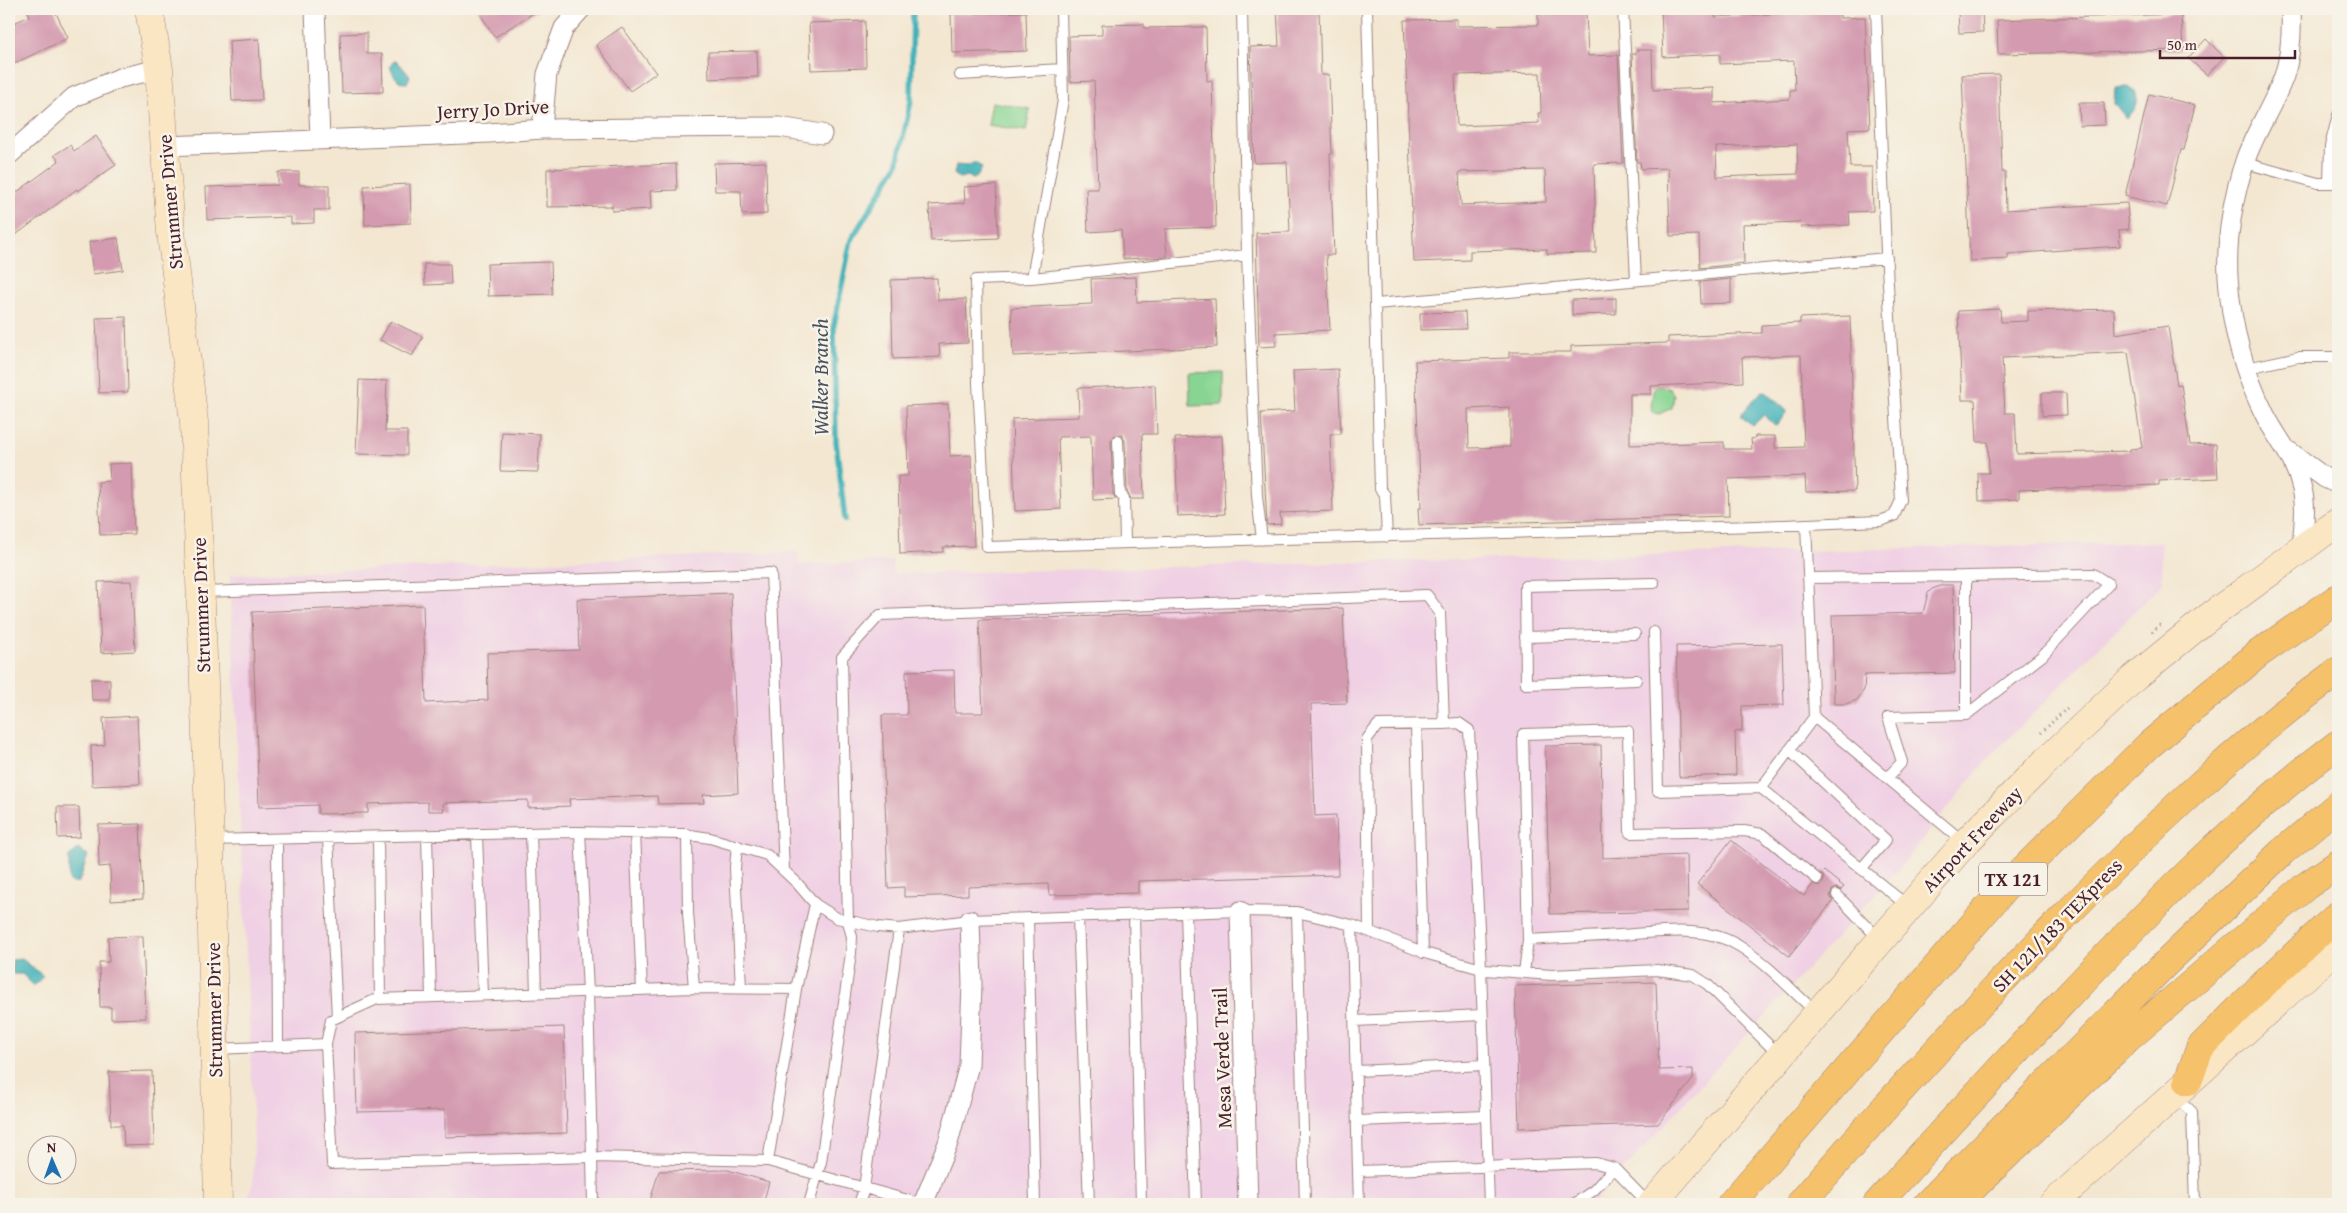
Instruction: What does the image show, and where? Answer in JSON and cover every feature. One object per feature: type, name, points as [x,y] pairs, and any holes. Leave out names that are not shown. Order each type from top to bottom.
[{"type":"highway","name":"TX 121","points":[[1730,1204],[2005,888],[2074,819],[2149,745],[2258,654],[2338,598]]},
{"type":"highway","name":"SH 121/183 TEXpress","points":[[1800,1204],[1887,1104],[2015,967],[2153,828],[2233,755],[2338,671]]},
{"type":"highway","points":[[1877,1204],[1991,1078],[2122,938],[2259,809],[2338,744]]},
{"type":"highway","points":[[1927,1204],[2179,951],[2282,852],[2338,805]]},
{"type":"highway","points":[[1949,1204],[1958,1202],[2127,1039],[2306,886],[2338,864]]},
{"type":"highway","points":[[2181,1088],[2200,1048],[2267,980],[2338,915]]},
{"type":"main road","name":"Strummer Drive","points":[[149,9],[159,69],[171,232],[194,414],[210,840],[218,1204]]},
{"type":"main road","name":"Airport Freeway","points":[[1651,1204],[1965,843],[2036,771],[2134,678],[2205,620],[2338,522]]},
{"type":"main road","points":[[2053,1204],[2338,947]]},
{"type":"street","points":[[315,9],[320,139]]},
{"type":"street","points":[[542,129],[547,74],[564,28],[581,9]]},
{"type":"street","points":[[2291,9],[2292,32],[2284,75],[2245,163],[2237,192],[2228,248],[2228,277],[2233,325],[2248,375],[2266,416],[2290,452],[2302,489],[2305,510],[2302,549]]},
{"type":"street","points":[[9,155],[74,97],[120,78],[159,69]]},
{"type":"street","name":"Jerry Jo Drive","points":[[166,146],[489,133],[542,129],[779,127],[822,134]]},
{"type":"street","points":[[2290,452],[2324,478],[2338,484]]},
{"type":"street","name":"Mesa Verde Trail","points":[[1240,911],[1248,1204]]},
{"type":"street","points":[[922,1204],[948,1143],[969,1065],[972,984],[970,920]]},
{"type":"lane","points":[[1032,278],[1064,100],[1061,9]]},
{"type":"lane","points":[[1242,9],[1247,255],[1257,496],[1262,540]]},
{"type":"lane","points":[[1367,9],[1380,489],[1385,495],[1387,537]]},
{"type":"lane","points":[[1623,9],[1636,280]]},
{"type":"lane","points":[[1247,255],[1032,278],[976,280],[978,383],[987,547],[1806,524],[1880,521],[1894,516],[1901,500],[1887,258],[1876,9]]},
{"type":"lane","points":[[960,75],[1062,69]]},
{"type":"lane","points":[[2245,163],[2318,183],[2333,183],[2330,146],[2338,115]]},
{"type":"lane","points":[[1376,304],[1887,258]]},
{"type":"lane","points":[[2247,368],[2298,357],[2338,357]]},
{"type":"lane","points":[[1118,441],[1120,494],[1124,498],[1126,543]]},
{"type":"lane","points":[[1761,788],[1814,717],[1806,524]]},
{"type":"lane","points":[[201,592],[771,573],[784,871]]},
{"type":"lane","points":[[1808,578],[2093,574],[2109,584],[2042,656],[1966,715],[1888,717],[1902,762],[1887,778]]},
{"type":"lane","points":[[1966,576],[1966,715]]},
{"type":"lane","points":[[1636,680],[1526,684],[1525,586],[1654,584]]},
{"type":"lane","points":[[808,1204],[817,1175],[852,937],[848,921],[842,657],[880,615],[1427,595],[1440,613],[1444,724]]},
{"type":"lane","points":[[1654,632],[1658,791],[1761,788],[1909,908]]},
{"type":"lane","points":[[1526,637],[1635,634]]},
{"type":"lane","points":[[1814,717],[1965,843]]},
{"type":"lane","points":[[1369,931],[1367,739],[1378,725],[1459,723],[1469,730],[1481,968],[1489,1204]]},
{"type":"lane","points":[[1416,724],[1423,953]]},
{"type":"lane","points":[[1524,973],[1528,940],[1523,734],[1628,731],[1630,833],[1744,831],[1762,834],[1817,879]]},
{"type":"lane","points":[[1789,750],[1886,840],[1861,869]]},
{"type":"lane","points":[[210,840],[580,832],[687,834],[737,845],[767,855],[815,904],[837,918],[878,927],[900,929],[970,920],[1240,911],[1297,912],[1352,924],[1423,953],[1481,968],[1552,975],[1657,970],[1693,975],[1707,984],[1780,1057]]},
{"type":"lane","points":[[580,832],[588,992],[593,1204]]},
{"type":"lane","points":[[531,833],[536,994]]},
{"type":"lane","points":[[635,833],[642,990]]},
{"type":"lane","points":[[477,834],[483,995]]},
{"type":"lane","points":[[687,834],[688,913],[694,988]]},
{"type":"lane","points":[[427,835],[431,997]]},
{"type":"lane","points":[[378,836],[380,999]]},
{"type":"lane","points":[[328,837],[337,1017]]},
{"type":"lane","points":[[277,838],[278,1046]]},
{"type":"lane","points":[[737,845],[735,868],[741,988]]},
{"type":"lane","points":[[1837,895],[1881,940]]},
{"type":"lane","points":[[768,1161],[796,989],[815,904]]},
{"type":"lane","points":[[1297,912],[1305,1204]]},
{"type":"lane","points":[[1186,913],[1196,1204]]},
{"type":"lane","points":[[1134,915],[1141,1204]]},
{"type":"lane","points":[[1078,917],[1089,1204]]},
{"type":"lane","points":[[1028,918],[1035,1204]]},
{"type":"lane","points":[[1352,924],[1359,1204]]},
{"type":"lane","points":[[859,1204],[864,1189],[900,929]]},
{"type":"lane","points":[[1528,940],[1697,932],[1721,937],[1738,945],[1759,961],[1818,1014]]},
{"type":"lane","points":[[796,989],[694,988],[380,999],[331,1020],[326,1044],[332,1164],[592,1157],[768,1161],[922,1204]]},
{"type":"lane","points":[[1354,1021],[1482,1015]]},
{"type":"lane","points":[[215,1049],[326,1044]]},
{"type":"lane","points":[[1356,1071],[1484,1065]]},
{"type":"lane","points":[[2181,1088],[2192,1112],[2195,1204]]},
{"type":"lane","points":[[1357,1121],[1486,1116]]},
{"type":"lane","points":[[1358,1170],[1596,1163],[1614,1168],[1651,1204]]},
{"type":"lane","points":[[1574,1204],[1594,1190],[1614,1168]]},
{"type":"shaded area","points":[[2161,542],[2163,583],[1984,763],[1898,870],[1592,1204],[247,1204],[253,1183],[254,1141],[230,575],[798,552],[799,565],[892,561],[893,574]]},
{"type":"green space","points":[[992,102],[1030,109],[1026,131],[988,125]]},
{"type":"green space","points":[[1223,372],[1223,405],[1190,406],[1189,373]]},
{"type":"green space","points":[[1659,386],[1670,389],[1674,395],[1672,408],[1659,414],[1652,412],[1651,404],[1654,388]]},
{"type":"water","points":[[394,61],[398,62],[410,76],[407,83],[401,82],[394,75],[390,66]]},
{"type":"water","points":[[2127,87],[2135,91],[2137,103],[2135,109],[2126,118],[2114,103],[2115,88]]},
{"type":"water","points":[[977,163],[982,168],[977,177],[973,179],[968,176],[959,178],[954,174],[956,165],[967,166]]},
{"type":"water","points":[[1762,391],[1766,392],[1787,411],[1778,424],[1775,425],[1764,415],[1752,426],[1742,417],[1742,413]]},
{"type":"water","points":[[78,849],[88,855],[79,882],[72,883],[69,880],[69,856]]},
{"type":"water","points":[[22,959],[43,976],[34,986],[22,974],[13,974],[12,960]]},
{"type":"building","points":[[27,9],[54,9],[68,38],[9,66],[9,25],[30,16]]},
{"type":"building","points":[[477,9],[540,9],[495,37]]},
{"type":"building","points":[[1277,9],[1319,9],[1321,75],[1329,75],[1334,255],[1326,255],[1330,330],[1275,333],[1276,346],[1259,347],[1256,233],[1290,232],[1287,162],[1254,163],[1250,47],[1279,46]]},
{"type":"building","points":[[1661,9],[1715,9],[1715,17],[1792,13],[1792,9],[1840,9],[1840,18],[1865,17],[1870,128],[1848,129],[1850,167],[1872,167],[1873,211],[1849,212],[1850,225],[1801,227],[1800,222],[1743,224],[1744,263],[1700,268],[1699,235],[1670,236],[1668,168],[1641,169],[1640,162],[1637,162],[1632,54],[1636,54],[1636,50],[1652,50],[1653,90],[1714,88],[1714,103],[1790,99],[1790,90],[1795,90],[1794,61],[1720,64],[1720,54],[1663,57]],"holes":[[[1797,144],[1798,174],[1717,177],[1716,147]]]},
{"type":"building","points":[[1958,9],[1982,9],[1983,32],[1959,33]]},
{"type":"building","points":[[1026,12],[1027,51],[952,53],[951,14]]},
{"type":"building","points":[[1586,12],[1588,56],[1618,55],[1623,163],[1594,164],[1596,253],[1547,254],[1547,249],[1470,251],[1470,260],[1414,262],[1404,20],[1457,19],[1457,26],[1538,25],[1538,14]],"holes":[[[1540,73],[1541,113],[1538,113],[1539,123],[1457,126],[1455,75]],[[1545,170],[1546,202],[1461,205],[1459,172]]]},
{"type":"building","points":[[2181,14],[2183,50],[1998,54],[1997,20]]},
{"type":"building","points":[[865,21],[866,68],[811,70],[809,23]]},
{"type":"building","points":[[1144,24],[1144,28],[1206,27],[1207,81],[1212,80],[1216,227],[1165,229],[1167,257],[1123,259],[1121,230],[1088,232],[1086,189],[1098,189],[1094,81],[1070,82],[1069,36],[1102,35],[1102,25]]},
{"type":"building","points":[[622,27],[656,73],[630,91],[596,45]]},
{"type":"building","points":[[367,33],[367,54],[382,54],[383,92],[342,93],[340,34]]},
{"type":"building","points":[[259,39],[262,100],[232,101],[229,41]]},
{"type":"building","points":[[2206,39],[2224,57],[2207,75],[2188,58]]},
{"type":"building","points":[[757,51],[758,77],[709,79],[708,52]]},
{"type":"building","points":[[1999,74],[2002,172],[2005,172],[2006,210],[2127,203],[2129,229],[2119,230],[2120,246],[2008,254],[2008,259],[1970,261],[1962,75]]},
{"type":"building","points":[[2149,94],[2195,105],[2167,206],[2125,196]]},
{"type":"building","points":[[2079,103],[2104,103],[2105,125],[2080,126]]},
{"type":"building","points":[[96,136],[116,165],[78,191],[77,189],[9,240],[9,198],[59,161],[54,155],[70,145],[74,151]]},
{"type":"building","points":[[766,162],[767,214],[742,215],[741,191],[715,191],[714,163]]},
{"type":"building","points":[[676,164],[677,190],[650,191],[651,209],[612,211],[612,206],[547,207],[547,169]]},
{"type":"building","points":[[278,172],[299,172],[299,185],[329,185],[329,210],[314,210],[314,223],[291,224],[291,217],[207,220],[206,187],[278,185]]},
{"type":"building","points":[[410,184],[411,223],[365,225],[364,186]]},
{"type":"building","points":[[996,185],[998,238],[931,241],[929,205],[965,203],[964,187]]},
{"type":"building","points":[[118,238],[123,270],[93,274],[89,242]]},
{"type":"building","points":[[551,262],[552,294],[488,296],[487,264]]},
{"type":"building","points":[[424,264],[450,264],[451,284],[425,285]]},
{"type":"building","points":[[1136,277],[1137,302],[1215,299],[1217,347],[1013,356],[1011,308],[1092,304],[1091,279]]},
{"type":"building","points":[[937,278],[938,300],[966,299],[968,343],[939,344],[940,357],[893,359],[891,280]]},
{"type":"building","points":[[1731,279],[1731,303],[1701,304],[1700,282]]},
{"type":"building","points":[[1616,298],[1616,314],[1572,315],[1572,300]]},
{"type":"building","points":[[2000,309],[2001,322],[2028,321],[2028,311],[2114,309],[2115,334],[2168,326],[2177,385],[2181,384],[2190,445],[2216,444],[2218,478],[2159,481],[2159,485],[2019,490],[2019,499],[1979,501],[1978,473],[1989,473],[1988,442],[1977,442],[1975,400],[1962,400],[1958,311]],"holes":[[[2128,352],[2142,448],[2130,449],[2130,451],[2017,454],[2015,413],[2005,413],[2002,358]]]},
{"type":"building","points":[[1465,312],[1466,329],[1420,330],[1420,313]]},
{"type":"building","points":[[1850,316],[1855,491],[1806,492],[1805,476],[1728,479],[1729,516],[1419,525],[1418,508],[1421,508],[1415,361],[1509,358],[1509,352],[1571,352],[1571,346],[1668,343],[1668,337],[1762,333],[1762,325],[1800,323],[1800,318]],"holes":[[[1801,355],[1804,447],[1775,448],[1775,436],[1755,436],[1755,438],[1751,439],[1752,449],[1724,449],[1724,442],[1630,445],[1630,394],[1651,394],[1651,386],[1743,382],[1742,357]],[[1510,407],[1510,447],[1469,448],[1468,409]]]},
{"type":"building","points":[[126,317],[128,392],[99,393],[96,318]]},
{"type":"building","points":[[391,321],[423,337],[412,356],[380,340]]},
{"type":"building","points":[[1338,369],[1341,434],[1330,434],[1333,511],[1280,513],[1281,524],[1267,525],[1261,413],[1295,411],[1293,371]]},
{"type":"building","points":[[359,380],[387,381],[385,431],[407,431],[407,455],[356,454]]},
{"type":"building","points":[[1155,385],[1157,434],[1142,434],[1144,499],[1131,499],[1127,491],[1125,441],[1122,435],[1115,435],[1111,441],[1113,494],[1116,499],[1093,500],[1091,436],[1058,437],[1061,509],[1015,511],[1012,419],[1079,417],[1078,388]]},
{"type":"building","points":[[2042,393],[2066,393],[2067,415],[2042,416]]},
{"type":"building","points":[[948,404],[950,456],[971,455],[974,546],[943,547],[943,552],[900,554],[898,476],[908,476],[906,406]]},
{"type":"building","points":[[502,432],[540,434],[538,472],[500,471]]},
{"type":"building","points":[[1222,436],[1225,514],[1178,516],[1175,438]]},
{"type":"building","points":[[132,463],[134,534],[100,535],[98,482],[110,481],[109,464]]},
{"type":"building","points":[[132,581],[135,651],[101,653],[98,582]]},
{"type":"building","points":[[1943,585],[1953,585],[1955,673],[1865,675],[1864,690],[1857,700],[1846,704],[1834,704],[1832,615],[1923,613],[1928,593],[1932,589]]},
{"type":"building","points":[[731,593],[738,793],[703,795],[704,803],[658,804],[657,796],[569,799],[570,806],[528,808],[528,800],[443,803],[444,811],[428,811],[428,802],[368,804],[368,813],[318,814],[318,805],[259,807],[252,612],[423,605],[426,703],[488,700],[487,653],[579,650],[577,599]]},
{"type":"building","points":[[1343,608],[1347,703],[1311,704],[1315,816],[1336,815],[1338,875],[1138,881],[1138,893],[1049,895],[1048,884],[968,887],[968,895],[904,897],[904,887],[888,888],[882,715],[907,715],[906,671],[954,670],[955,713],[983,713],[979,620]]},
{"type":"building","points":[[1782,644],[1784,705],[1742,706],[1742,731],[1735,732],[1736,775],[1679,777],[1676,646]]},
{"type":"building","points":[[91,679],[110,679],[110,700],[92,700]]},
{"type":"building","points":[[137,716],[140,784],[92,786],[91,746],[105,745],[103,718]]},
{"type":"building","points":[[1601,745],[1603,858],[1687,855],[1688,911],[1550,914],[1545,746]]},
{"type":"building","points":[[57,807],[79,807],[80,837],[58,838]]},
{"type":"building","points":[[140,824],[143,899],[111,901],[110,866],[99,867],[98,825]]},
{"type":"building","points":[[1731,840],[1804,896],[1813,884],[1819,886],[1823,883],[1824,877],[1821,874],[1824,871],[1844,887],[1841,890],[1836,888],[1832,890],[1830,896],[1833,901],[1789,956],[1697,884]]},
{"type":"building","points":[[143,936],[146,1018],[111,1019],[111,1007],[100,1007],[99,962],[109,962],[108,937]]},
{"type":"building","points":[[1656,982],[1659,1070],[1693,1069],[1693,1079],[1658,1124],[1519,1128],[1515,986]]},
{"type":"building","points":[[564,1027],[567,1133],[445,1137],[445,1110],[357,1112],[355,1033]]},
{"type":"building","points":[[152,1071],[154,1145],[124,1146],[123,1125],[111,1125],[109,1072]]},
{"type":"building","points":[[728,1170],[769,1182],[763,1204],[649,1204],[659,1171]]},
{"type":"waterway","name":"Walker Branch","points":[[845,520],[836,441],[834,325],[851,240],[897,165],[911,101],[913,9]]}]
